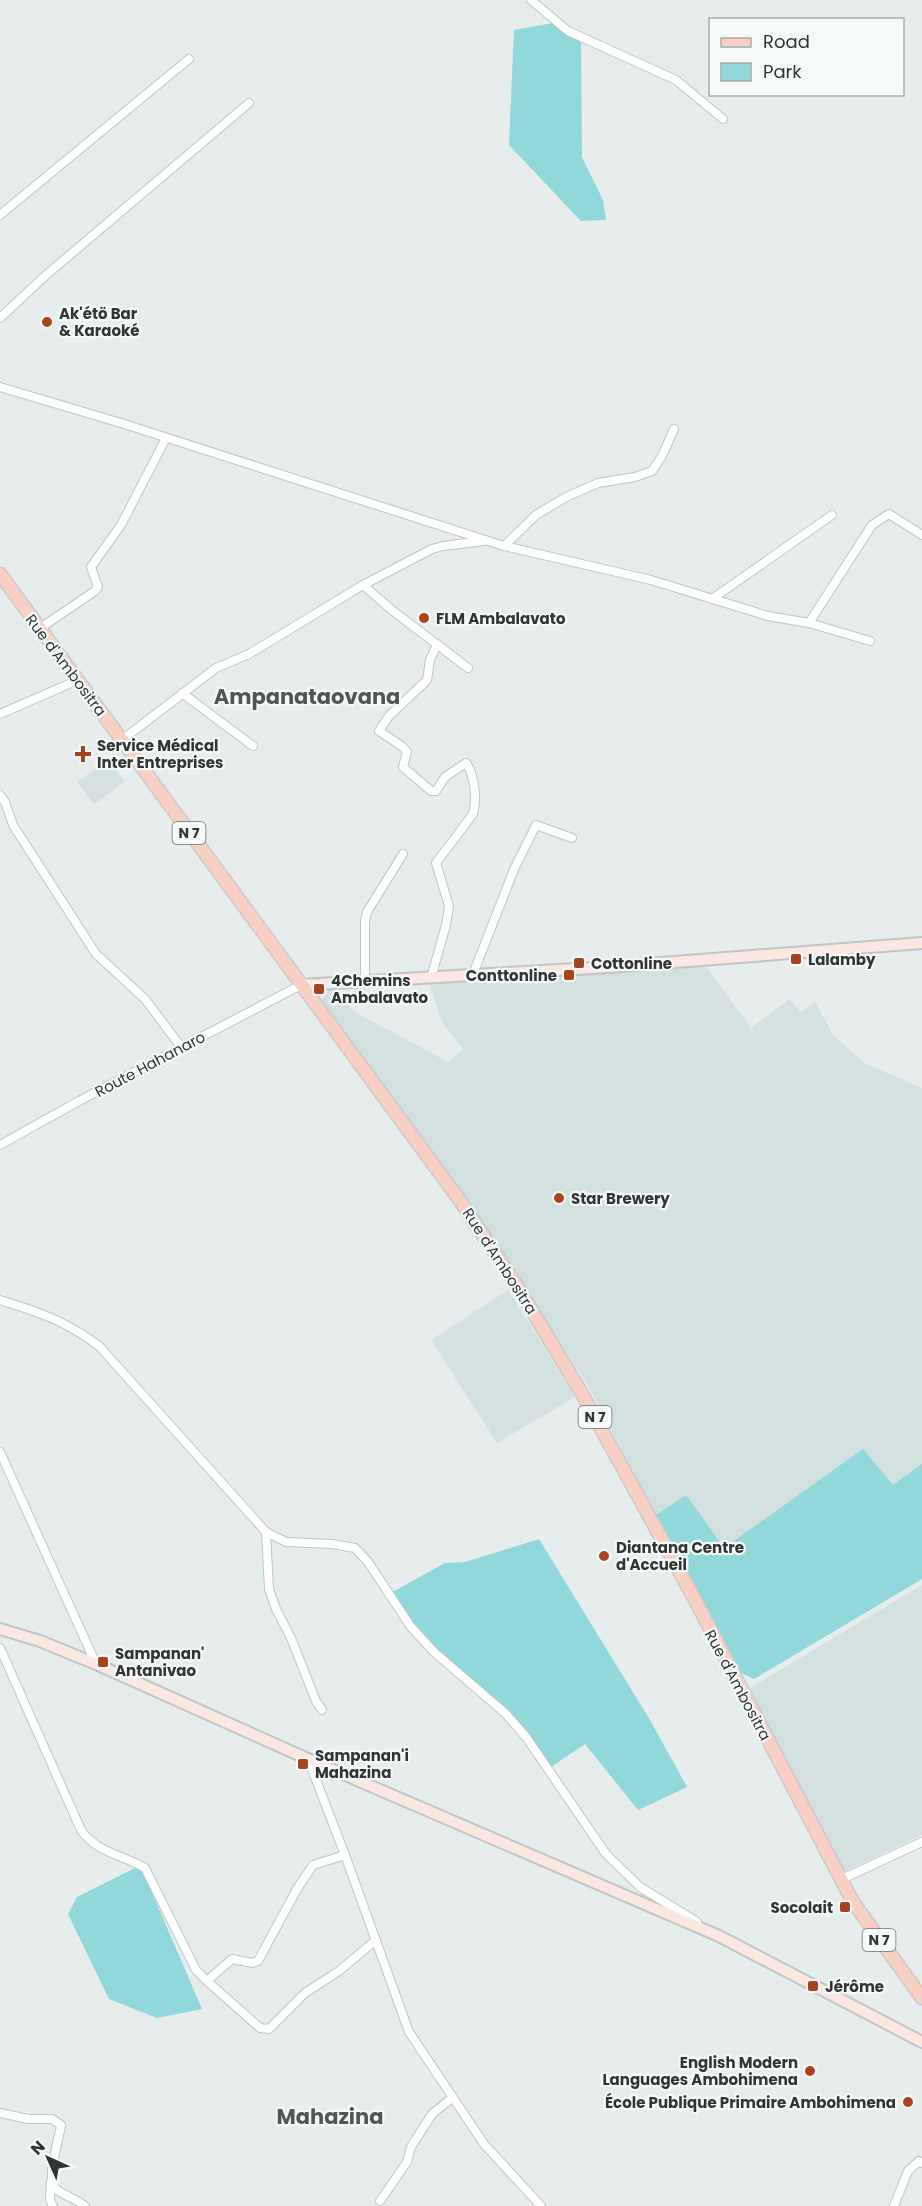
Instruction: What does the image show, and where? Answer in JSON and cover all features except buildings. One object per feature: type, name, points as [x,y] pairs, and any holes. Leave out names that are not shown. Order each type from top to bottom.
[{"type":"main road","name":"Rue d'Ambositra","points":[[0,574],[461,1202],[544,1329],[668,1550],[866,1922],[922,1998]]},
{"type":"main road","points":[[301,985],[609,968],[922,943]]},
{"type":"main road","points":[[0,1629],[40,1641],[96,1664],[308,1759],[719,1936],[922,2042]]},
{"type":"street","points":[[531,0],[568,31],[676,80],[723,119]]},
{"type":"street","points":[[0,215],[189,59]]},
{"type":"street","points":[[0,318],[45,276],[249,103]]},
{"type":"street","points":[[0,387],[504,546],[651,580],[768,616],[809,623],[870,641]]},
{"type":"street","points":[[504,546],[536,515],[566,497],[598,483],[635,477],[652,471],[663,456],[674,429]]},
{"type":"street","points":[[39,629],[98,587],[91,567],[121,525],[166,438]]},
{"type":"street","points":[[809,623],[872,525],[889,514],[922,535]]},
{"type":"street","points":[[712,599],[832,515]]},
{"type":"street","points":[[122,740],[216,668],[249,654],[363,585],[432,549],[490,541]]},
{"type":"street","points":[[363,585],[468,668]]},
{"type":"street","points":[[431,978],[449,906],[436,863],[473,814],[476,805],[470,769],[466,763],[445,777],[436,791],[431,790],[403,767],[406,752],[403,747],[379,731],[389,716],[427,680],[430,660],[437,644]]},
{"type":"street","points":[[0,714],[78,680]]},
{"type":"street","points":[[182,693],[253,746]]},
{"type":"street","points":[[0,795],[13,825],[96,954],[145,999],[181,1047]]},
{"type":"street","points":[[473,974],[515,867],[536,825],[572,838]]},
{"type":"street","points":[[365,981],[365,921],[368,912],[403,854]]},
{"type":"street","name":"Route Hahanaro","points":[[0,1145],[301,985]]},
{"type":"street","points":[[0,1300],[32,1309],[74,1328],[99,1346],[266,1532],[286,1542],[333,1544],[355,1548],[368,1562],[411,1627],[434,1652],[505,1713],[526,1737],[606,1854],[640,1887],[719,1936]]},
{"type":"street","points":[[0,1452],[96,1664]]},
{"type":"street","points":[[266,1532],[269,1589],[276,1610],[291,1638],[316,1701],[322,1710]]},
{"type":"street","points":[[0,1648],[81,1830],[97,1847],[145,1868],[196,1970],[260,2028],[269,2029],[305,1993],[339,1971],[376,1940]]},
{"type":"street","points":[[308,1759],[409,2032],[484,2144],[541,2206]]},
{"type":"street","points":[[842,1879],[922,1842]]},
{"type":"street","points":[[207,1982],[232,1959],[252,1963],[258,1961],[297,1889],[313,1865],[345,1855]]},
{"type":"street","points":[[380,2201],[406,2162],[411,2147],[432,2114],[453,2097]]},
{"type":"street","points":[[0,2114],[52,2119],[61,2125],[51,2179],[50,2200],[53,2206]]},
{"type":"street","points":[[894,2206],[908,2171],[919,2161],[922,2163]]},
{"type":"street","points":[[51,2179],[52,2185],[58,2191],[73,2197],[85,2206]]},
{"type":"shaded area","points":[[111,763],[125,782],[94,804],[77,782],[101,765],[104,768]]},
{"type":"shaded area","points":[[705,965],[751,1028],[790,999],[800,1012],[815,1002],[834,1036],[866,1064],[922,1088],[922,1475],[712,1622],[587,1384],[493,1240],[320,1002],[333,984],[353,1011],[448,1062],[463,1049],[442,1022],[429,982]]},
{"type":"shaded area","points":[[508,1290],[575,1397],[497,1443],[431,1340]]},
{"type":"shaded area","points":[[922,1585],[922,1835],[843,1872],[748,1689]]},
{"type":"green space","points":[[559,22],[581,34],[582,157],[603,200],[606,220],[581,221],[509,145],[514,30]]},
{"type":"green space","points":[[863,1449],[893,1485],[922,1464],[922,1579],[754,1679],[739,1672],[656,1515],[686,1495],[724,1548]]},
{"type":"green space","points":[[539,1539],[650,1720],[687,1787],[638,1810],[585,1744],[548,1769],[505,1713],[434,1652],[389,1594],[445,1563],[465,1562]]},
{"type":"green space","points":[[137,1867],[144,1874],[202,2009],[157,2018],[109,1999],[68,1914],[77,1897]]},
{"type":"place","name":"Ak'étö Bar & Karaoké","points":[[47,322]]},
{"type":"place","name":"FLM Ambalavato","points":[[424,618]]},
{"type":"place","name":"Service Médical Inter Entreprises","points":[[83,754]]},
{"type":"place","name":"Lalamby","points":[[796,959]]},
{"type":"place","name":"Cottonline","points":[[579,963]]},
{"type":"place","name":"Conttonline","points":[[569,975]]},
{"type":"place","name":"4Chemins Ambalavato","points":[[319,989]]},
{"type":"place","name":"Star Brewery","points":[[559,1198]]},
{"type":"place","name":"Diantana Centre d'Accueil","points":[[604,1556]]},
{"type":"place","name":"Sampanan' Antanivao","points":[[103,1662]]},
{"type":"place","name":"Sampanan'i Mahazina","points":[[303,1764]]},
{"type":"place","name":"Socolait","points":[[845,1907]]},
{"type":"place","name":"Jérôme","points":[[813,1986]]},
{"type":"place","name":"English Modern Languages Ambohimena","points":[[810,2071]]},
{"type":"place","name":"École Publique Primaire Ambohimena","points":[[908,2102]]},
{"type":"district","name":"Ampanataovana","points":[[307,696]]},
{"type":"district","name":"Mahazina","points":[[330,2116]]}]
